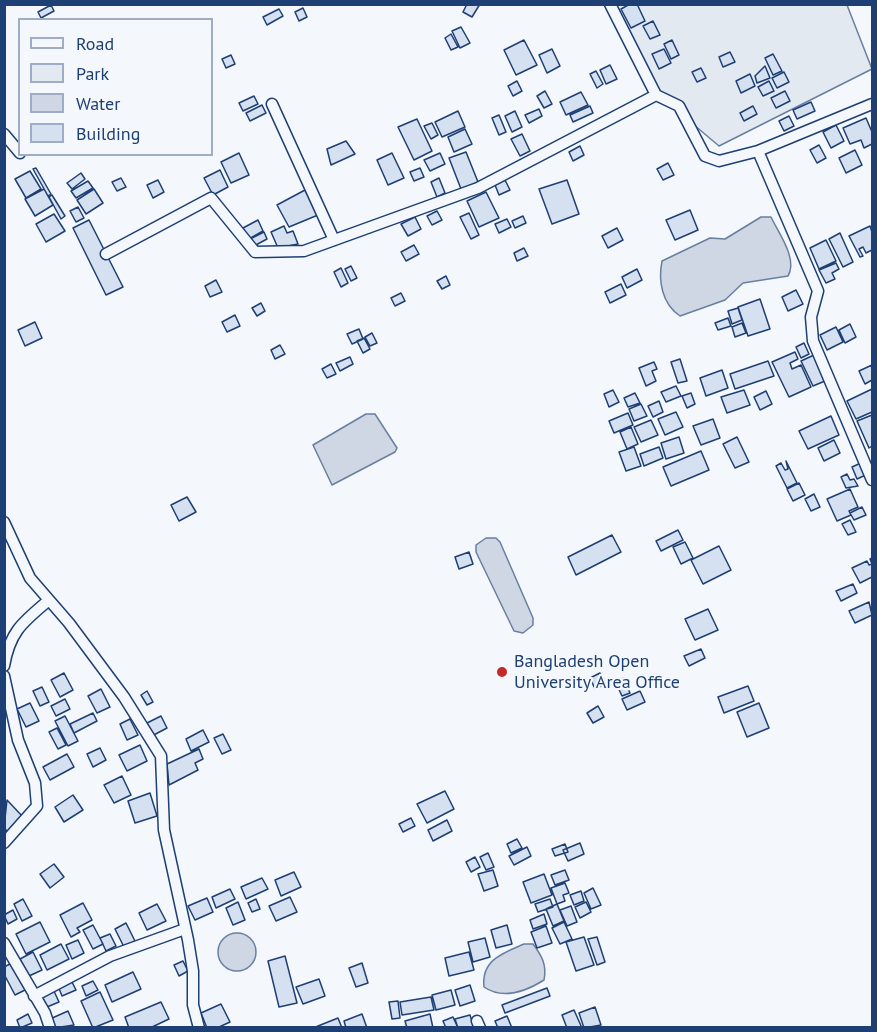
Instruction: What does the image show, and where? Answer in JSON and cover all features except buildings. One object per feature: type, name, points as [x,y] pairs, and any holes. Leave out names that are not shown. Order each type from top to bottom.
[{"type":"street","points":[[610,4],[656,95],[679,106],[705,156],[719,161],[759,151],[873,104]]},
{"type":"street","points":[[106,254],[211,198],[255,252],[304,251],[478,188],[656,95]]},
{"type":"street","points":[[272,104],[334,240]]},
{"type":"street","points":[[4,135],[18,151]]},
{"type":"street","points":[[759,151],[818,291],[811,317],[813,341],[873,480]]},
{"type":"street","points":[[4,522],[30,578],[124,697],[140,726],[161,756],[164,830],[193,971],[193,1005],[199,1028]]},
{"type":"street","points":[[4,666],[8,645],[21,623],[49,600]]},
{"type":"street","points":[[4,676],[18,740],[35,783],[37,806],[4,843]]},
{"type":"street","points":[[34,996],[110,956],[185,929]]},
{"type":"street","points":[[4,943],[45,1013],[50,1028]]},
{"type":"green space","points":[[613,5],[847,5],[872,69],[719,146],[655,92]]},
{"type":"water","points":[[761,217],[771,217],[786,246],[791,262],[788,276],[743,283],[725,300],[680,316],[674,311],[665,299],[661,284],[662,261],[710,238],[725,239]]},
{"type":"water","points":[[366,414],[375,414],[397,448],[395,452],[332,485],[313,445]]},
{"type":"water","points":[[486,538],[496,538],[500,542],[533,618],[533,625],[523,633],[514,631],[476,552],[476,545]]},
{"type":"water","points":[[237,933],[251,938],[256,952],[251,966],[237,971],[223,966],[218,952],[223,938]]},
{"type":"water","points":[[524,944],[533,944],[539,953],[544,965],[544,980],[522,991],[506,994],[484,987],[486,970],[490,964],[501,954]]},
{"type":"place","name":"Bangladesh Open University Area Office","points":[[502,672]]}]
